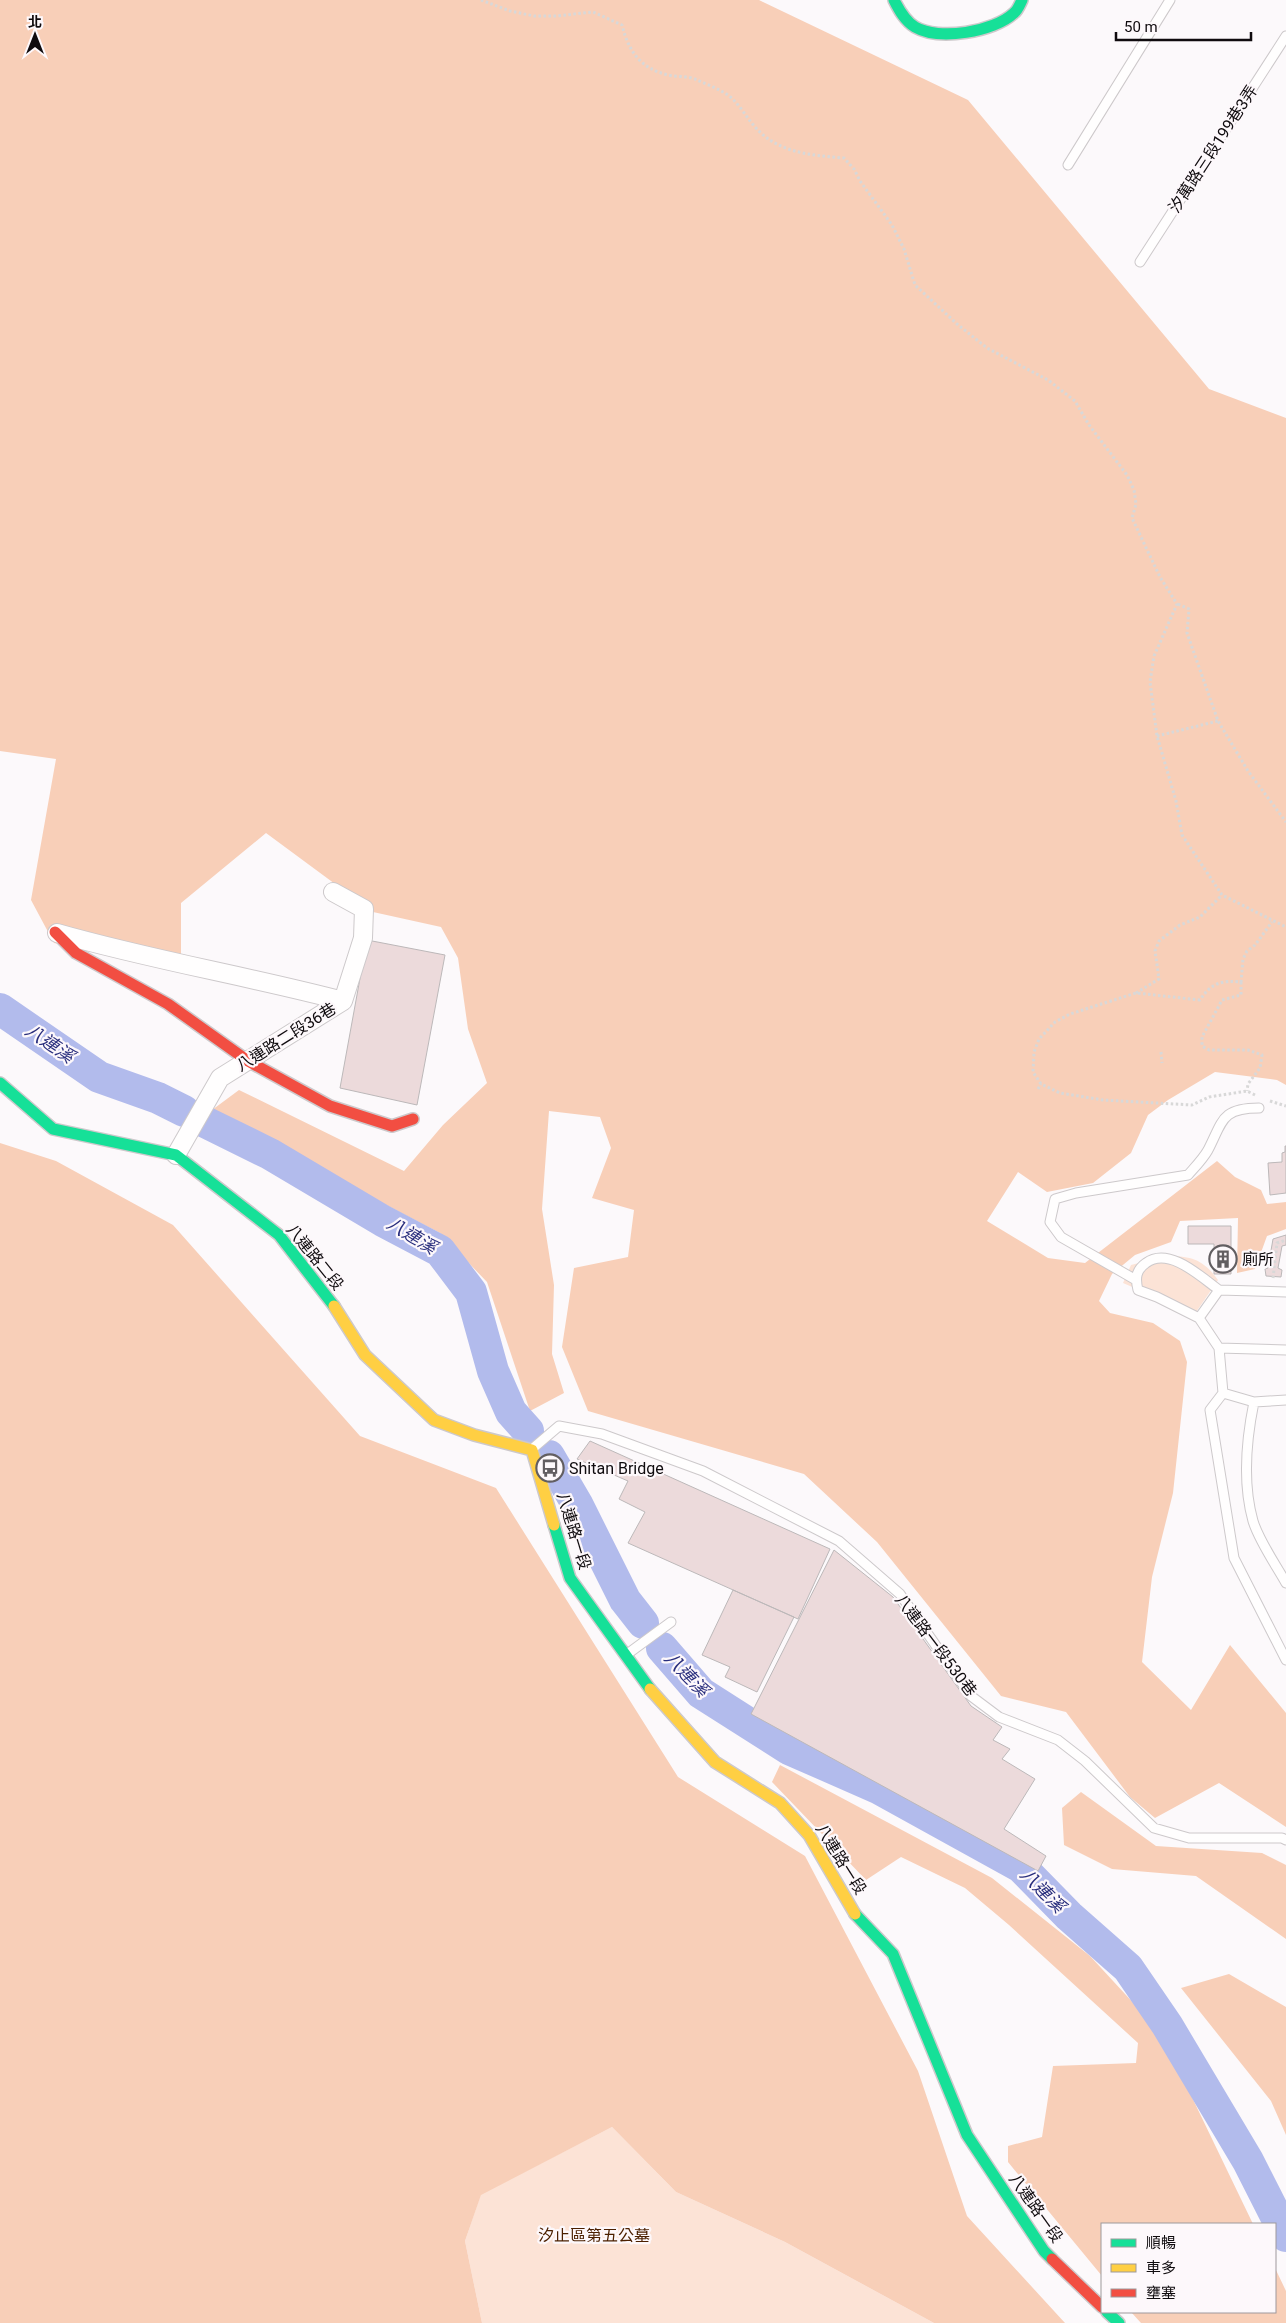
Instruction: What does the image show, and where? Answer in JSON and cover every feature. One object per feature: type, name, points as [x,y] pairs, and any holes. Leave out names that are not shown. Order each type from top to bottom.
[{"type":"street","points":[[894,0],[901,15],[917,29],[934,34],[961,33],[992,26],[1014,13],[1022,0]]},
{"type":"street","name":"八連路二段36巷","points":[[176,1155],[220,1078],[343,1001],[362,938],[364,909],[333,892]]},
{"type":"street","points":[[55,932],[104,946],[267,981],[343,1001]]},
{"type":"street","points":[[55,932],[76,952],[168,1004],[248,1061],[330,1106],[392,1126],[413,1119]]},
{"type":"street","name":"八連路二段","points":[[0,1083],[53,1129],[176,1155],[280,1235],[336,1309],[365,1355],[434,1420],[474,1435],[532,1450]]},
{"type":"street","name":"八連路一段","points":[[532,1450],[570,1578],[652,1690],[715,1762],[780,1803],[809,1835],[856,1915],[893,1954],[966,2135],[1044,2252],[1101,2306]]},
{"type":"street","points":[[1109,2313],[1119,2323]]},
{"type":"lane","points":[[1068,165],[1170,0]]},
{"type":"lane","name":"汐萬路三段199巷3弄","points":[[1140,262],[1286,36]]},
{"type":"lane","points":[[1136,1280],[1061,1237],[1050,1222],[1055,1199],[1076,1193],[1188,1175],[1207,1152],[1226,1114],[1242,1108],[1259,1108]]},
{"type":"lane","points":[[1286,1292],[1218,1290],[1190,1268],[1169,1258],[1153,1258],[1140,1268],[1136,1280],[1138,1290],[1157,1297],[1199,1318],[1218,1348],[1223,1392],[1210,1410],[1234,1558],[1286,1660]]},
{"type":"lane","points":[[1199,1318],[1218,1290]]},
{"type":"lane","points":[[1218,1348],[1286,1350]]},
{"type":"lane","points":[[1223,1392],[1254,1402],[1286,1400]]},
{"type":"lane","points":[[1254,1402],[1248,1432],[1246,1474],[1253,1522],[1286,1583]]},
{"type":"lane","name":"八連路一段530巷","points":[[532,1450],[558,1426],[602,1434],[702,1472],[839,1541],[900,1594],[972,1696],[999,1717],[1058,1740],[1086,1761],[1154,1828],[1189,1838],[1282,1838],[1286,1840]]},
{"type":"lane","points":[[626,1655],[671,1622]]},
{"type":"path","points":[[481,0],[510,11],[534,16],[593,12],[610,18],[622,25],[631,52],[639,60],[651,69],[668,75],[694,79],[725,92],[745,112],[752,123],[776,144],[788,151],[813,156],[844,158],[892,225],[904,249],[915,285],[957,324],[987,348],[1048,380],[1075,401],[1089,425],[1127,475],[1136,504],[1132,518],[1160,577],[1177,604],[1189,609],[1187,633],[1218,721],[1248,771],[1286,822]]},
{"type":"path","points":[[1177,604],[1154,656],[1150,682],[1157,736],[1176,801],[1182,836],[1222,895],[1272,922],[1286,927]]},
{"type":"path","points":[[1157,736],[1218,721]]},
{"type":"path","points":[[1222,895],[1200,917],[1180,925],[1159,940],[1155,951],[1159,979],[1136,993],[1107,1000],[1070,1014],[1055,1022],[1039,1039],[1034,1052],[1033,1072],[1041,1084],[1060,1093],[1123,1102],[1192,1105],[1209,1097],[1247,1091],[1260,1097]]},
{"type":"path","points":[[1247,1091],[1248,1084],[1260,1068],[1262,1055],[1248,1050],[1209,1050],[1202,1046],[1202,1037],[1222,1000],[1241,994],[1243,959],[1247,951],[1255,945],[1272,922]]},
{"type":"path","points":[[1136,993],[1200,1000],[1206,991],[1224,980],[1241,982]]},
{"type":"path","points":[[1161,1052],[1162,1063]]},
{"type":"path","points":[[1038,1089],[1041,1084]]},
{"type":"path","points":[[1268,1100],[1286,1106]]},
{"type":"path","points":[[1271,1291],[1277,1243],[1286,1240]]},
{"type":"green space","points":[[1166,1256],[1196,1260],[1207,1267],[1218,1280],[1192,1318],[1181,1308],[1123,1283],[1131,1265]]},
{"type":"green space","name":"汐止區第五公墓","points":[[612,2127],[676,2192],[785,2242],[934,2323],[482,2323],[465,2241],[481,2194]]},
{"type":"shaded area","points":[[0,0],[759,0],[968,100],[1209,389],[1286,418],[1286,1085],[1277,1080],[1215,1072],[1168,1100],[1148,1115],[1131,1153],[1093,1183],[1047,1192],[1018,1172],[987,1221],[1048,1258],[1085,1263],[1217,1161],[1235,1177],[1261,1190],[1267,1204],[1286,1202],[1286,1229],[1267,1236],[1255,1269],[1237,1273],[1238,1218],[1180,1221],[1171,1242],[1135,1255],[1112,1274],[1099,1301],[1110,1313],[1153,1323],[1180,1341],[1187,1362],[1173,1493],[1152,1577],[1142,1662],[1191,1710],[1230,1645],[1286,1713],[1286,1827],[1219,1783],[1155,1818],[1130,1797],[1066,1712],[1001,1696],[877,1542],[804,1474],[588,1411],[562,1347],[574,1268],[628,1257],[634,1210],[592,1198],[611,1148],[600,1117],[549,1111],[542,1209],[554,1285],[552,1354],[564,1393],[530,1411],[487,1282],[440,1233],[212,1110],[239,1090],[404,1171],[443,1125],[487,1083],[468,1029],[458,958],[441,927],[373,912],[266,833],[181,903],[181,967],[54,943],[31,900],[56,759],[0,751]]},
{"type":"shaded area","points":[[0,1143],[56,1161],[173,1225],[360,1436],[496,1488],[678,1777],[805,1856],[918,2071],[967,2216],[1065,2323],[934,2323],[785,2242],[676,2192],[612,2127],[481,2195],[465,2241],[482,2323],[0,2323]]},
{"type":"shaded area","points":[[780,1765],[992,1878],[1090,1956],[1161,2033],[1253,2223],[1101,2223],[1101,2275],[1008,2162],[1008,2146],[1042,2137],[1053,2066],[1136,2063],[1138,2043],[1009,1925],[965,1888],[901,1857],[866,1880],[772,1782]]},
{"type":"shaded area","points":[[1081,1792],[1156,1846],[1262,1853],[1286,1865],[1286,1939],[1196,1876],[1112,1869],[1064,1845],[1062,1808]]},
{"type":"shaded area","points":[[1229,1974],[1286,2007],[1286,2135],[1271,2101],[1181,1988]]},
{"type":"shaded area","points":[[1276,2270],[1286,2291],[1286,2323],[1141,2323],[1132,2313],[1276,2313]]},
{"type":"building","points":[[367,940],[445,955],[417,1105],[340,1088]]},
{"type":"building","points":[[1285,1146],[1286,1193],[1270,1195],[1268,1163],[1282,1162],[1282,1153],[1285,1152]]},
{"type":"building","name":"廁所","points":[[1188,1226],[1231,1226],[1231,1274],[1214,1274],[1214,1244],[1188,1244]]},
{"type":"building","points":[[1286,1235],[1286,1245],[1282,1246],[1278,1268],[1282,1270],[1281,1277],[1266,1276],[1265,1269],[1268,1268],[1273,1239]]},
{"type":"building","points":[[590,1441],[830,1549],[798,1619],[628,1543],[645,1512],[619,1499],[628,1481],[577,1459]]},
{"type":"building","points":[[834,1550],[893,1597],[971,1706],[1002,1727],[993,1740],[1010,1749],[1002,1759],[1035,1779],[1004,1829],[1046,1856],[1038,1871],[751,1714]]},
{"type":"building","points":[[733,1590],[794,1617],[757,1692],[725,1677],[730,1667],[702,1655]]},
{"type":"waterway","name":"八連溪","points":[[0,1009],[99,1077],[158,1098],[184,1111]]},
{"type":"waterway","name":"八連溪","points":[[205,1122],[270,1154],[383,1221],[440,1251],[471,1292],[493,1371],[511,1412],[528,1431]]},
{"type":"waterway","name":"八連溪","points":[[549,1456],[577,1504],[625,1600],[643,1623]]},
{"type":"waterway","name":"八連溪","points":[[662,1648],[701,1693],[789,1749],[878,1788],[1021,1867],[1069,1916],[1128,1968],[1167,2025],[1248,2161],[1286,2236]]},
{"type":"traffic: fast","points":[[894,0],[911,25],[925,31],[952,34],[980,29],[1005,20],[1018,9],[1022,0]]},
{"type":"traffic: fast","points":[[0,1083],[53,1129],[176,1155],[279,1235],[334,1306]]},
{"type":"traffic: fast","points":[[554,1525],[570,1578],[650,1689]]},
{"type":"traffic: fast","points":[[855,1914],[893,1954],[967,2135],[1044,2251],[1052,2259]]},
{"type":"traffic: fast","points":[[1108,2313],[1119,2323]]},
{"type":"traffic: slow","points":[[334,1306],[365,1355],[434,1420],[474,1435],[532,1450],[554,1525]]},
{"type":"traffic: slow","points":[[650,1689],[715,1762],[780,1803],[809,1835],[855,1914]]},
{"type":"traffic: jam","points":[[55,932],[76,953],[168,1004],[248,1061],[330,1106],[392,1126],[413,1119]]},
{"type":"traffic: jam","points":[[1052,2259],[1101,2306]]},
{"type":"place","name":"廁所","points":[[1223,1259]]},
{"type":"place","name":"Shitan Bridge","points":[[550,1468]]}]
